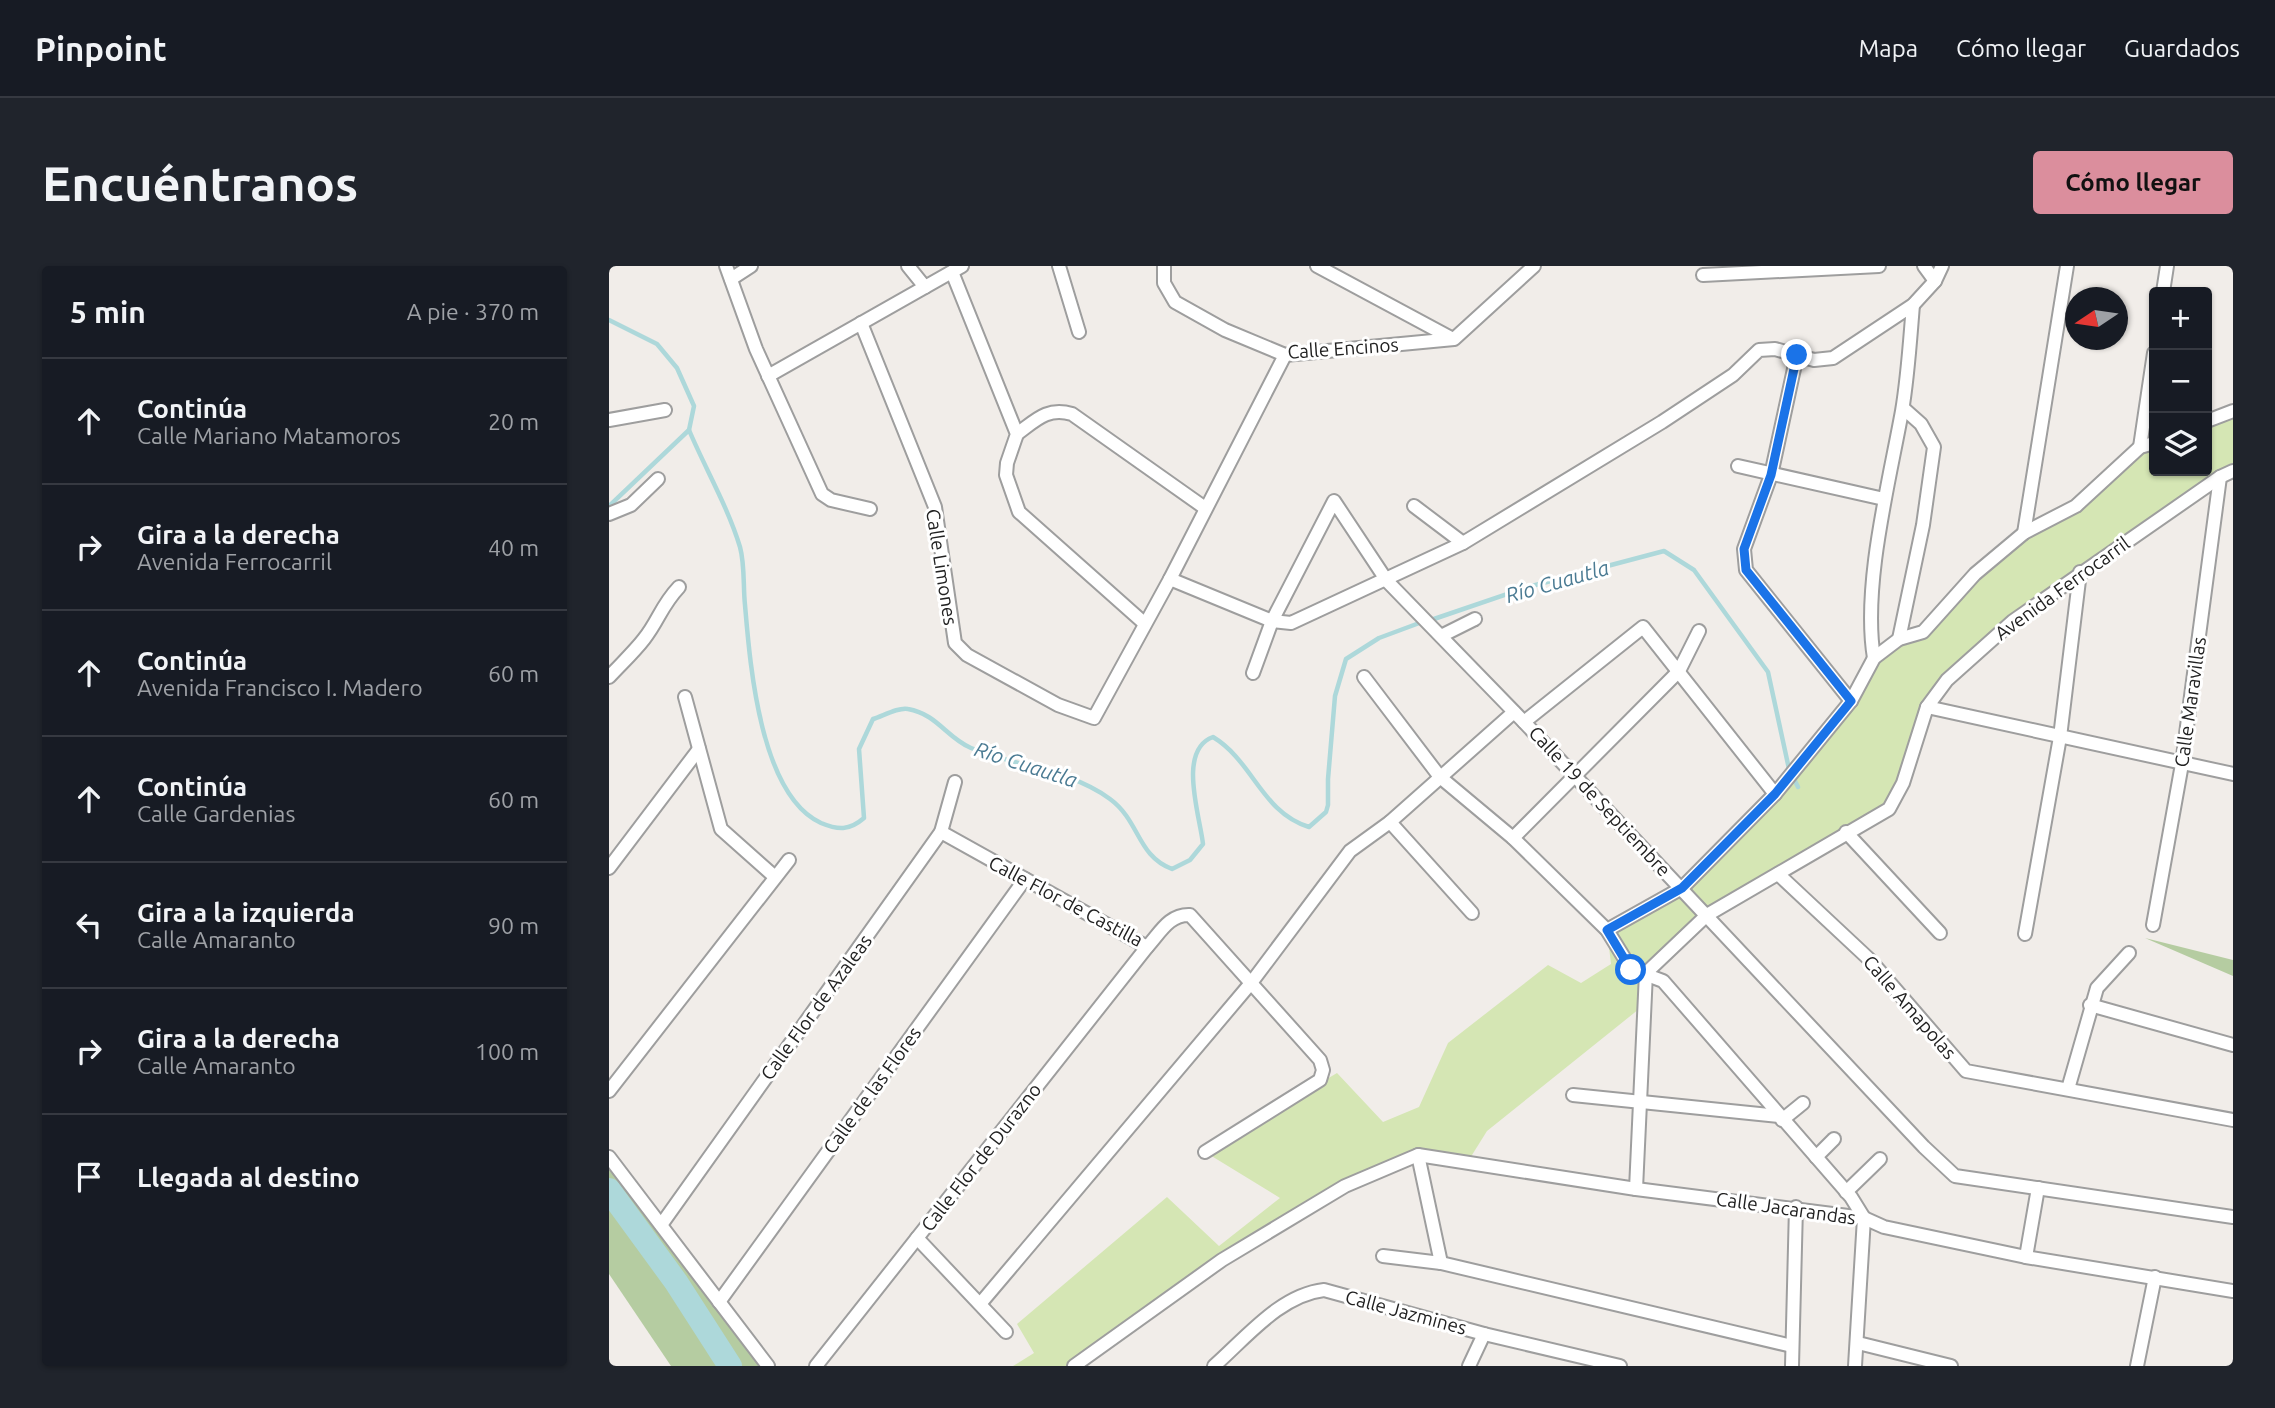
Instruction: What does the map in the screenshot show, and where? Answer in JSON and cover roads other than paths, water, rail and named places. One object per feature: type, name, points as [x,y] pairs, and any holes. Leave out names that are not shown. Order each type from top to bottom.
[{"type":"street","points":[[726,266],[768,376],[822,494],[831,500],[870,509]]},
{"type":"street","points":[[731,279],[751,266]]},
{"type":"street","points":[[908,266],[925,287]]},
{"type":"street","points":[[1059,266],[1079,332]]},
{"type":"street","name":"Calle Encinos","points":[[1164,266],[1164,284],[1175,302],[1225,330],[1285,355],[1454,339]]},
{"type":"street","points":[[1317,266],[1454,339],[1534,266]]},
{"type":"street","points":[[1703,275],[1879,266]]},
{"type":"street","points":[[1924,266],[1935,281]]},
{"type":"street","points":[[1170,579],[1272,621],[1291,623],[1387,581],[1463,543],[1662,422],[1733,375],[1759,350],[1775,349],[1814,360],[1833,358],[1913,304],[1935,281],[1942,266]]},
{"type":"street","points":[[2024,533],[2067,266]]},
{"type":"street","points":[[2164,287],[2167,266]]},
{"type":"street","points":[[768,376],[957,269],[1017,434]]},
{"type":"street","points":[[1874,658],[1870,631],[1884,499],[1903,408],[1913,304]]},
{"type":"street","name":"Calle Limones","points":[[860,323],[935,507],[955,643],[967,655],[1058,705],[1094,718],[1144,623]]},
{"type":"street","points":[[1205,508],[1072,414],[1058,410],[1047,411],[1017,434],[1007,463],[1006,475],[1019,512],[1144,623],[1170,579],[1285,355]]},
{"type":"street","points":[[1797,355],[1771,475],[1744,549],[1746,570],[1851,701]]},
{"type":"street","points":[[2140,447],[2149,387]]},
{"type":"street","points":[[1899,639],[1923,525],[1934,447],[1921,424],[1903,408]]},
{"type":"street","points":[[609,420],[665,410]]},
{"type":"street","points":[[2212,419],[2233,411]]},
{"type":"street","points":[[1607,930],[1682,888],[1775,794],[1851,701],[1874,658],[1899,639],[1923,632],[1975,574],[2024,533],[2076,506],[2140,447],[2149,444]]},
{"type":"street","points":[[1738,466],[1884,499]]},
{"type":"street","name":"Avenida Ferrocarril","points":[[1646,973],[1707,915],[1889,808],[1903,783],[1927,707],[1947,680],[2013,621],[2080,572],[2220,477],[2233,471]]},
{"type":"street","name":"Calle Maravillas","points":[[2153,925],[2182,764],[2220,477]]},
{"type":"street","points":[[609,514],[631,505],[658,479]]},
{"type":"street","name":"Calle 19 de Septiembre","points":[[1272,621],[1333,501],[1387,581],[1682,888],[1924,1147],[1955,1175],[2233,1217]]},
{"type":"street","points":[[1414,506],[1463,543]]},
{"type":"street","points":[[2025,934],[2060,737],[2080,572]]},
{"type":"street","points":[[609,677],[645,638],[658,617],[660,606],[678,587]]},
{"type":"street","points":[[1441,636],[1475,619]]},
{"type":"street","points":[[1253,673],[1272,621]]},
{"type":"street","points":[[1524,722],[1643,627],[1775,794]]},
{"type":"street","points":[[1513,838],[1679,670],[1699,631]]},
{"type":"street","points":[[1364,677],[1440,777],[1513,838],[1607,930],[1631,970],[1663,981],[1846,1192],[1864,1218],[1858,1343],[1854,1366]]},
{"type":"street","points":[[685,696],[721,829],[775,877]]},
{"type":"street","points":[[1927,707],[2233,774]]},
{"type":"street","points":[[980,1304],[1251,983],[1350,851],[1389,822],[1514,712]]},
{"type":"street","points":[[609,868],[699,749]]},
{"type":"street","name":"Calle Flor de Azaleas","points":[[661,1225],[941,832],[955,782]]},
{"type":"street","points":[[1389,822],[1472,913]]},
{"type":"street","name":"Calle Flor de Castilla","points":[[941,832],[1147,947],[1173,917],[1190,915],[1320,1060],[1323,1070],[1321,1080],[1205,1152]]},
{"type":"street","points":[[1846,832],[1940,933]]},
{"type":"street","points":[[609,1091],[789,860]]},
{"type":"street","name":"Calle Amapolas","points":[[1778,874],[1870,960],[1966,1071],[2233,1120]]},
{"type":"street","name":"Calle de las Flores","points":[[719,1302],[1025,879]]},
{"type":"street","name":"Calle Flor de Durazno","points":[[816,1366],[1147,947]]},
{"type":"street","points":[[2068,1089],[2097,988],[2129,953]]},
{"type":"street","points":[[1636,1189],[1646,973]]},
{"type":"street","points":[[2090,1005],[2233,1045]]},
{"type":"street","points":[[1573,1095],[1781,1118],[1803,1103]]},
{"type":"street","points":[[1816,1157],[1834,1139]]},
{"type":"street","points":[[1074,1366],[1222,1260],[1345,1186],[1418,1155],[1441,1263]]},
{"type":"street","name":"Calle Jacarandas","points":[[1418,1155],[1636,1189],[1796,1207],[1864,1218],[1884,1227],[2026,1257],[2233,1291]]},
{"type":"street","points":[[609,1157],[768,1366]]},
{"type":"street","points":[[1846,1192],[1880,1159]]},
{"type":"street","points":[[2026,1257],[2038,1188]]},
{"type":"street","points":[[1793,1366],[1796,1207]]},
{"type":"street","points":[[917,1238],[1006,1332]]},
{"type":"street","points":[[1383,1255],[1441,1263],[1792,1346]]},
{"type":"street","points":[[2137,1366],[2155,1277]]},
{"type":"street","name":"Calle Jazmines","points":[[1214,1366],[1286,1303],[1304,1292],[1324,1290],[1483,1334],[1620,1366]]},
{"type":"street","points":[[1469,1366],[1483,1334]]},
{"type":"street","points":[[1858,1343],[1951,1366]]},
{"type":"waterway","points":[[609,320],[657,344],[677,368],[694,406],[689,430]]},
{"type":"waterway","name":"Río Cuautla","points":[[609,506],[689,430],[723,502],[740,547],[750,660],[762,726],[771,757],[784,785],[800,808],[821,823],[838,828],[848,827],[864,818],[859,749],[873,719],[904,709],[927,716],[971,748],[1060,775],[1094,789],[1120,808],[1152,856],[1172,869],[1190,860],[1203,844],[1195,801],[1193,769],[1202,744],[1213,737],[1227,747],[1280,810],[1309,827],[1326,812],[1328,805],[1335,696],[1346,659],[1379,638],[1422,622]]},
{"type":"waterway","name":"Río Cuautla","points":[[1431,620],[1528,587],[1664,551],[1694,570],[1768,672],[1789,769],[1798,787]]},
{"type":"waterway","points":[[609,1190],[676,1282],[730,1366]]}]
